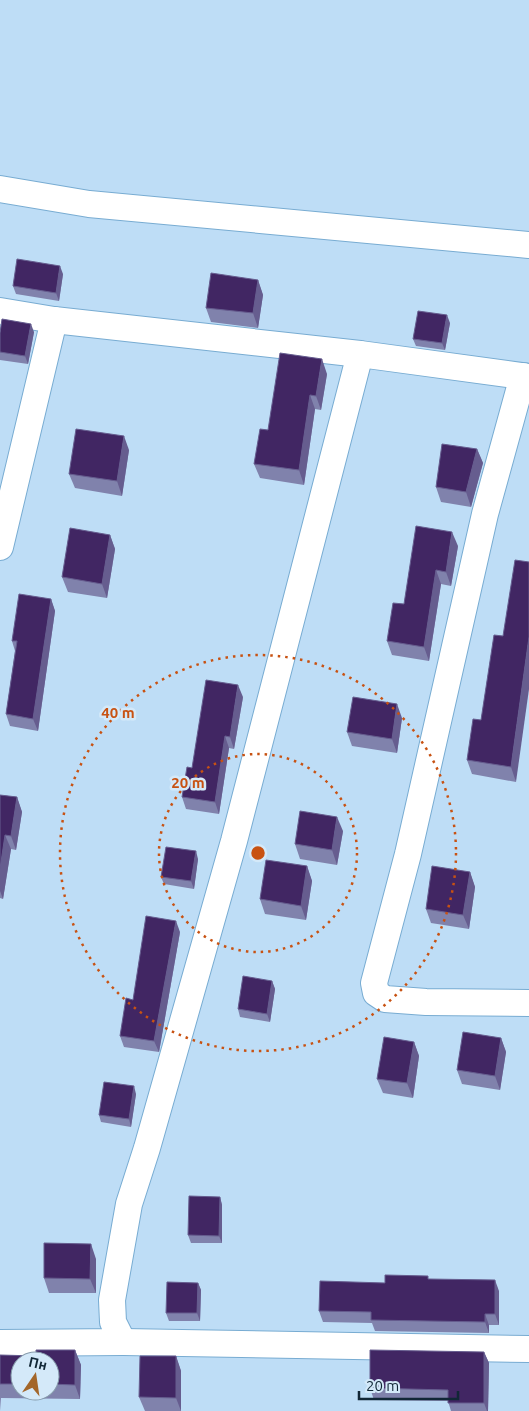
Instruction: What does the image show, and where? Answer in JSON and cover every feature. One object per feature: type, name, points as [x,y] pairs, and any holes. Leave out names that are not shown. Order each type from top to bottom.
[{"type":"street","points":[[0,189],[89,204],[529,245]]},
{"type":"street","points":[[0,312],[54,320],[360,354],[526,376],[485,514],[408,854],[374,983],[376,993],[385,999],[426,1002],[529,1003]]},
{"type":"street","points":[[0,547],[54,320]]},
{"type":"street","points":[[123,1342],[113,1322],[112,1300],[129,1204],[147,1148],[234,841],[360,354]]},
{"type":"street","points":[[0,1343],[123,1342],[529,1349]]},
{"type":"building","points":[[17,259],[60,266],[56,293],[13,286]]},
{"type":"building","points":[[211,273],[258,280],[253,313],[206,308]]},
{"type":"building","points":[[418,311],[447,315],[442,343],[413,339]]},
{"type":"building","points":[[2,319],[31,324],[25,356],[0,352]]},
{"type":"building","points":[[280,353],[322,359],[316,396],[310,395],[299,470],[254,464],[260,429],[268,430]]},
{"type":"building","points":[[76,429],[124,436],[117,481],[69,474]]},
{"type":"building","points":[[442,444],[477,449],[466,492],[436,487]]},
{"type":"building","points":[[416,526],[452,532],[446,572],[436,570],[424,647],[387,641],[393,603],[404,604]]},
{"type":"building","points":[[70,528],[110,535],[102,584],[62,577]]},
{"type":"building","points":[[515,560],[529,562],[529,637],[511,767],[467,760],[473,719],[481,720],[494,635],[503,636]]},
{"type":"building","points":[[19,594],[51,599],[33,719],[6,714],[17,641],[12,641]]},
{"type":"building","points":[[206,680],[238,685],[230,737],[225,736],[215,802],[182,797],[187,767],[192,768]]},
{"type":"building","points":[[353,697],[397,704],[392,739],[347,732]]},
{"type":"building","points":[[0,795],[17,797],[11,836],[5,835],[0,869]]},
{"type":"building","points":[[300,811],[337,817],[332,850],[295,844]]},
{"type":"building","points":[[166,847],[196,851],[191,881],[161,877]]},
{"type":"building","points":[[266,860],[307,866],[301,906],[260,899]]},
{"type":"building","points":[[432,866],[470,872],[463,915],[426,909]]},
{"type":"building","points":[[146,916],[176,921],[154,1041],[120,1036],[126,998],[133,1000]]},
{"type":"building","points":[[243,976],[272,981],[267,1014],[238,1009]]},
{"type":"building","points":[[463,1032],[501,1038],[495,1076],[457,1070]]},
{"type":"building","points":[[384,1037],[414,1042],[407,1083],[377,1079]]},
{"type":"building","points":[[104,1082],[134,1086],[129,1119],[99,1115]]},
{"type":"building","points":[[189,1196],[220,1197],[219,1236],[188,1235]]},
{"type":"building","points":[[44,1243],[91,1244],[90,1279],[44,1278]]},
{"type":"building","points":[[385,1275],[428,1276],[428,1279],[495,1280],[495,1314],[485,1314],[485,1322],[371,1320],[371,1312],[319,1311],[320,1281],[385,1283]]},
{"type":"building","points":[[167,1282],[198,1283],[197,1313],[166,1313]]},
{"type":"building","points":[[75,1350],[75,1385],[60,1384],[60,1351],[36,1351]]},
{"type":"building","points":[[370,1350],[484,1352],[484,1403],[448,1403],[448,1390],[370,1388]]},
{"type":"building","points":[[0,1355],[10,1355],[10,1384],[0,1384]]},
{"type":"building","points":[[140,1356],[176,1356],[176,1398],[139,1397]]}]
